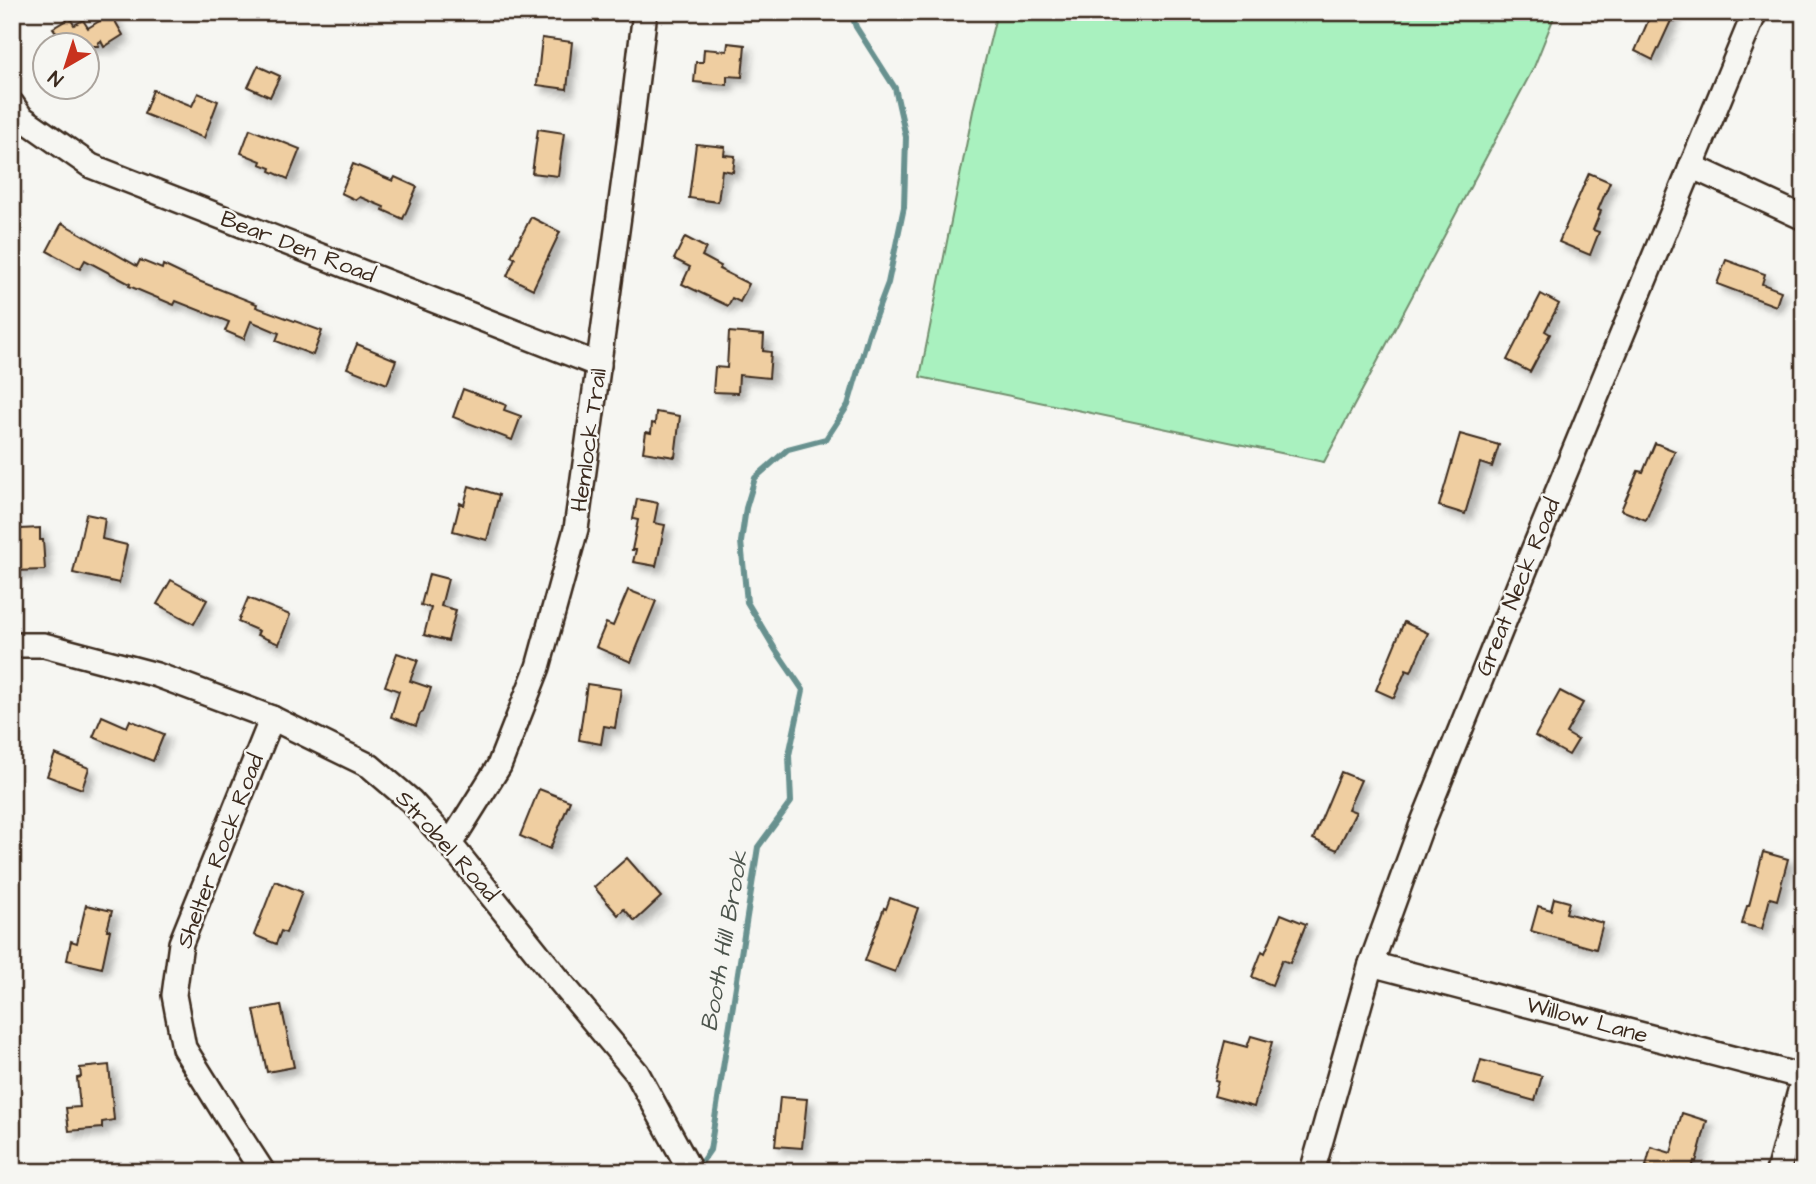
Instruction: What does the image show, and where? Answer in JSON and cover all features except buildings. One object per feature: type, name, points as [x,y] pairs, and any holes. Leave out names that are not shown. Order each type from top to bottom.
[{"type":"street","name":"Hemlock Trail","points":[[450,844],[499,766],[538,667],[576,529],[645,12]]},
{"type":"street","name":"Great Neck Road","points":[[1312,1172],[1371,964],[1447,764],[1755,12]]},
{"type":"street","name":"Bear Den Road","points":[[12,104],[21,117],[92,166],[599,365]]},
{"type":"street","points":[[1691,166],[1804,218]]},
{"type":"street","name":"Strobel Road","points":[[12,645],[44,645],[157,676],[272,718],[370,766],[411,801],[450,844],[637,1073],[686,1163]]},
{"type":"street","name":"Shelter Rock Road","points":[[263,1172],[184,1048],[174,995],[181,943],[272,718]]},
{"type":"street","name":"Willow Lane","points":[[1371,964],[1804,1077]]},
{"type":"street","points":[[1778,1172],[1804,1077]]},
{"type":"green space","points":[[997,12],[1556,12],[1534,67],[1324,462],[920,377],[974,106]]},
{"type":"waterway","name":"Booth Hill Brook","points":[[696,1170],[710,1150],[758,847],[791,802],[789,755],[803,690],[747,602],[741,542],[746,508],[755,478],[788,449],[826,439],[848,405],[869,333],[888,283],[904,207],[906,137],[895,88],[856,27],[851,12]]}]
